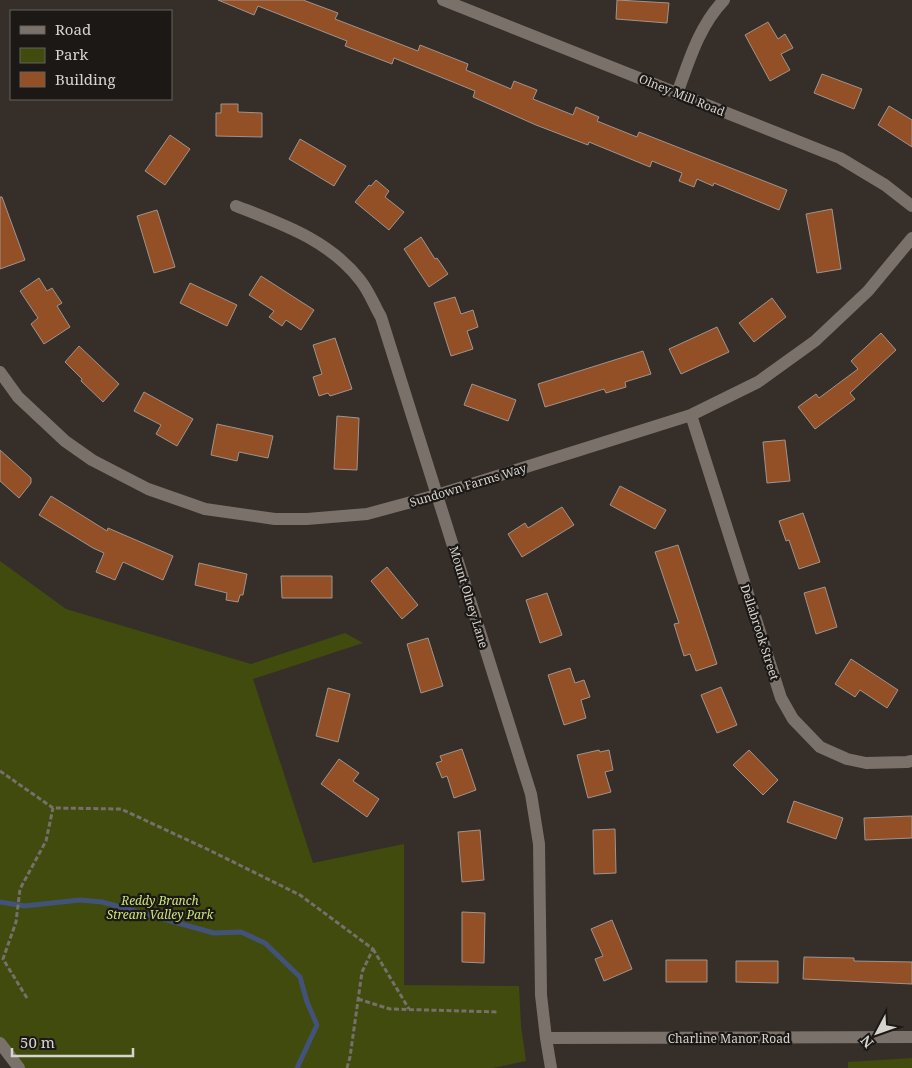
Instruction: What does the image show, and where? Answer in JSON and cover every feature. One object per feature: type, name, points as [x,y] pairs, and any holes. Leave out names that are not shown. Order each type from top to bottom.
[{"type":"street","name":"Olney Mill Road","points":[[443,0],[840,158],[885,185],[912,206]]},
{"type":"street","points":[[677,94],[694,44],[709,19],[724,0]]},
{"type":"street","name":"Mount Olney Lane","points":[[236,206],[288,226],[317,241],[338,255],[361,281],[381,317],[531,794],[539,844],[541,995],[551,1068]]},
{"type":"street","name":"Sundown Farms Way","points":[[0,372],[18,397],[65,441],[92,460],[148,489],[205,509],[275,519],[307,520],[367,514],[437,496],[691,415],[758,382],[815,341],[868,291],[912,238]]},
{"type":"street","name":"Dellabrook Street","points":[[691,415],[781,698],[793,719],[820,747],[847,759],[866,764],[912,761]]},
{"type":"street","name":"Charline Manor Road","points":[[546,1038],[912,1038]]},
{"type":"street","points":[[0,1043],[19,1068]]},
{"type":"path","points":[[0,771],[53,808],[121,809],[300,895],[373,949],[409,1010]]},
{"type":"path","points":[[27,998],[3,959],[16,922],[20,888],[46,841],[53,808]]},
{"type":"path","points":[[346,1068],[350,1057],[362,972],[373,949]]},
{"type":"path","points":[[358,998],[390,1009],[498,1012]]},
{"type":"green space","name":"Reddy Branch Stream Valley Park","points":[[0,561],[66,609],[251,664],[345,633],[363,643],[253,679],[313,863],[404,844],[404,985],[519,986],[521,1026],[526,1061],[493,1068],[16,1068],[0,1050]]},
{"type":"green space","points":[[912,1058],[912,1068],[848,1068],[848,1062]]},
{"type":"building","points":[[218,0],[303,0],[338,13],[335,19],[418,51],[420,45],[468,64],[466,70],[511,89],[514,81],[537,90],[533,99],[573,115],[576,107],[599,117],[597,121],[637,137],[639,132],[787,190],[779,210],[714,183],[713,186],[697,179],[694,187],[679,181],[682,173],[652,161],[650,167],[589,142],[588,145],[536,125],[473,97],[475,91],[394,58],[392,64],[345,46],[347,41],[258,6],[254,15]]},
{"type":"building","points":[[617,0],[669,3],[667,23],[616,19]]},
{"type":"building","points":[[768,22],[778,39],[785,34],[793,48],[781,54],[790,70],[770,81],[745,35]]},
{"type":"building","points":[[822,74],[862,89],[854,109],[814,93]]},
{"type":"building","points":[[221,104],[238,104],[238,112],[262,113],[262,137],[216,136],[216,113],[221,113]]},
{"type":"building","points":[[889,106],[912,120],[912,147],[878,125]]},
{"type":"building","points":[[170,135],[190,149],[165,185],[145,171]]},
{"type":"building","points":[[300,139],[346,166],[334,186],[289,159]]},
{"type":"building","points":[[376,180],[389,191],[385,197],[404,212],[389,230],[355,202],[369,185],[371,186]]},
{"type":"building","points":[[0,197],[2,197],[25,260],[0,269]]},
{"type":"building","points":[[832,209],[841,269],[817,273],[806,214]]},
{"type":"building","points":[[157,210],[175,267],[154,273],[137,216]]},
{"type":"building","points":[[421,237],[435,259],[437,258],[448,274],[429,287],[404,249]]},
{"type":"building","points":[[261,276],[314,310],[301,330],[286,320],[282,326],[269,317],[274,311],[249,295]]},
{"type":"building","points":[[39,278],[47,291],[52,288],[62,303],[57,306],[70,327],[44,344],[31,324],[38,318],[20,291]]},
{"type":"building","points":[[190,283],[237,305],[227,326],[180,303]]},
{"type":"building","points":[[455,297],[461,314],[473,310],[478,327],[467,331],[473,349],[451,356],[434,303]]},
{"type":"building","points":[[772,298],[786,317],[754,342],[739,323]]},
{"type":"building","points":[[717,327],[729,352],[681,374],[669,349]]},
{"type":"building","points":[[881,333],[896,350],[850,393],[855,399],[815,429],[798,407],[816,394],[819,398],[858,369],[851,361]]},
{"type":"building","points":[[335,338],[352,389],[330,396],[328,393],[319,396],[313,377],[322,374],[313,345]]},
{"type":"building","points":[[79,346],[119,384],[103,402],[65,362]]},
{"type":"building","points":[[643,351],[651,374],[625,382],[626,387],[606,393],[604,389],[545,407],[538,384]]},
{"type":"building","points":[[472,384],[516,400],[508,421],[464,405]]},
{"type":"building","points":[[144,392],[193,419],[177,446],[156,434],[161,425],[134,411]]},
{"type":"building","points":[[337,416],[359,418],[357,470],[334,469]]},
{"type":"building","points":[[217,424],[273,436],[268,458],[239,452],[237,461],[211,455]]},
{"type":"building","points":[[785,440],[790,481],[767,483],[763,442]]},
{"type":"building","points":[[0,450],[31,478],[31,483],[19,498],[0,481]]},
{"type":"building","points":[[620,486],[666,510],[655,529],[610,505]]},
{"type":"building","points":[[51,496],[107,531],[108,528],[173,556],[163,580],[123,562],[115,580],[96,572],[104,553],[39,515]]},
{"type":"building","points":[[562,507],[574,525],[522,557],[508,534],[525,523],[528,528]]},
{"type":"building","points":[[803,513],[820,562],[799,569],[789,540],[786,541],[779,521]]},
{"type":"building","points":[[678,545],[717,664],[696,671],[690,654],[684,656],[674,624],[679,623],[655,552]]},
{"type":"building","points":[[199,563],[247,574],[243,595],[240,595],[238,602],[226,600],[227,593],[195,585]]},
{"type":"building","points":[[387,567],[418,605],[402,619],[371,581]]},
{"type":"building","points":[[281,576],[332,576],[332,598],[282,598]]},
{"type":"building","points":[[825,587],[837,627],[816,634],[804,593]]},
{"type":"building","points":[[547,593],[562,635],[540,643],[526,600]]},
{"type":"building","points":[[428,638],[443,686],[421,693],[407,644]]},
{"type":"building","points":[[851,659],[898,690],[887,708],[860,690],[855,697],[835,684]]},
{"type":"building","points":[[570,668],[575,683],[584,680],[590,697],[581,700],[586,718],[564,725],[548,675]]},
{"type":"building","points":[[721,687],[737,725],[717,733],[701,695]]},
{"type":"building","points":[[328,688],[350,694],[338,742],[316,736]]},
{"type":"building","points":[[462,749],[476,790],[454,798],[447,776],[442,778],[436,763],[442,761],[440,756]]},
{"type":"building","points":[[599,750],[600,752],[609,750],[613,770],[605,772],[611,792],[588,798],[577,755]]},
{"type":"building","points":[[749,750],[778,780],[763,795],[733,765]]},
{"type":"building","points":[[339,759],[359,773],[353,781],[379,799],[367,817],[321,784]]},
{"type":"building","points":[[794,801],[843,818],[836,839],[787,822]]},
{"type":"building","points":[[912,816],[912,838],[865,840],[864,818]]},
{"type":"building","points":[[615,829],[616,873],[594,874],[593,830]]},
{"type":"building","points":[[480,830],[484,880],[462,882],[458,832]]},
{"type":"building","points":[[462,912],[485,913],[484,963],[462,962]]},
{"type":"building","points":[[612,920],[632,969],[604,981],[595,959],[603,956],[591,929]]},
{"type":"building","points":[[804,957],[854,958],[854,961],[912,962],[912,984],[803,979]]},
{"type":"building","points":[[666,960],[707,960],[707,982],[666,982]]},
{"type":"building","points":[[736,961],[778,961],[778,983],[736,982]]},
{"type":"waterway","points":[[0,902],[24,906],[80,900],[102,902],[214,933],[241,932],[265,943],[300,977],[307,1002],[317,1025],[297,1068]]}]
